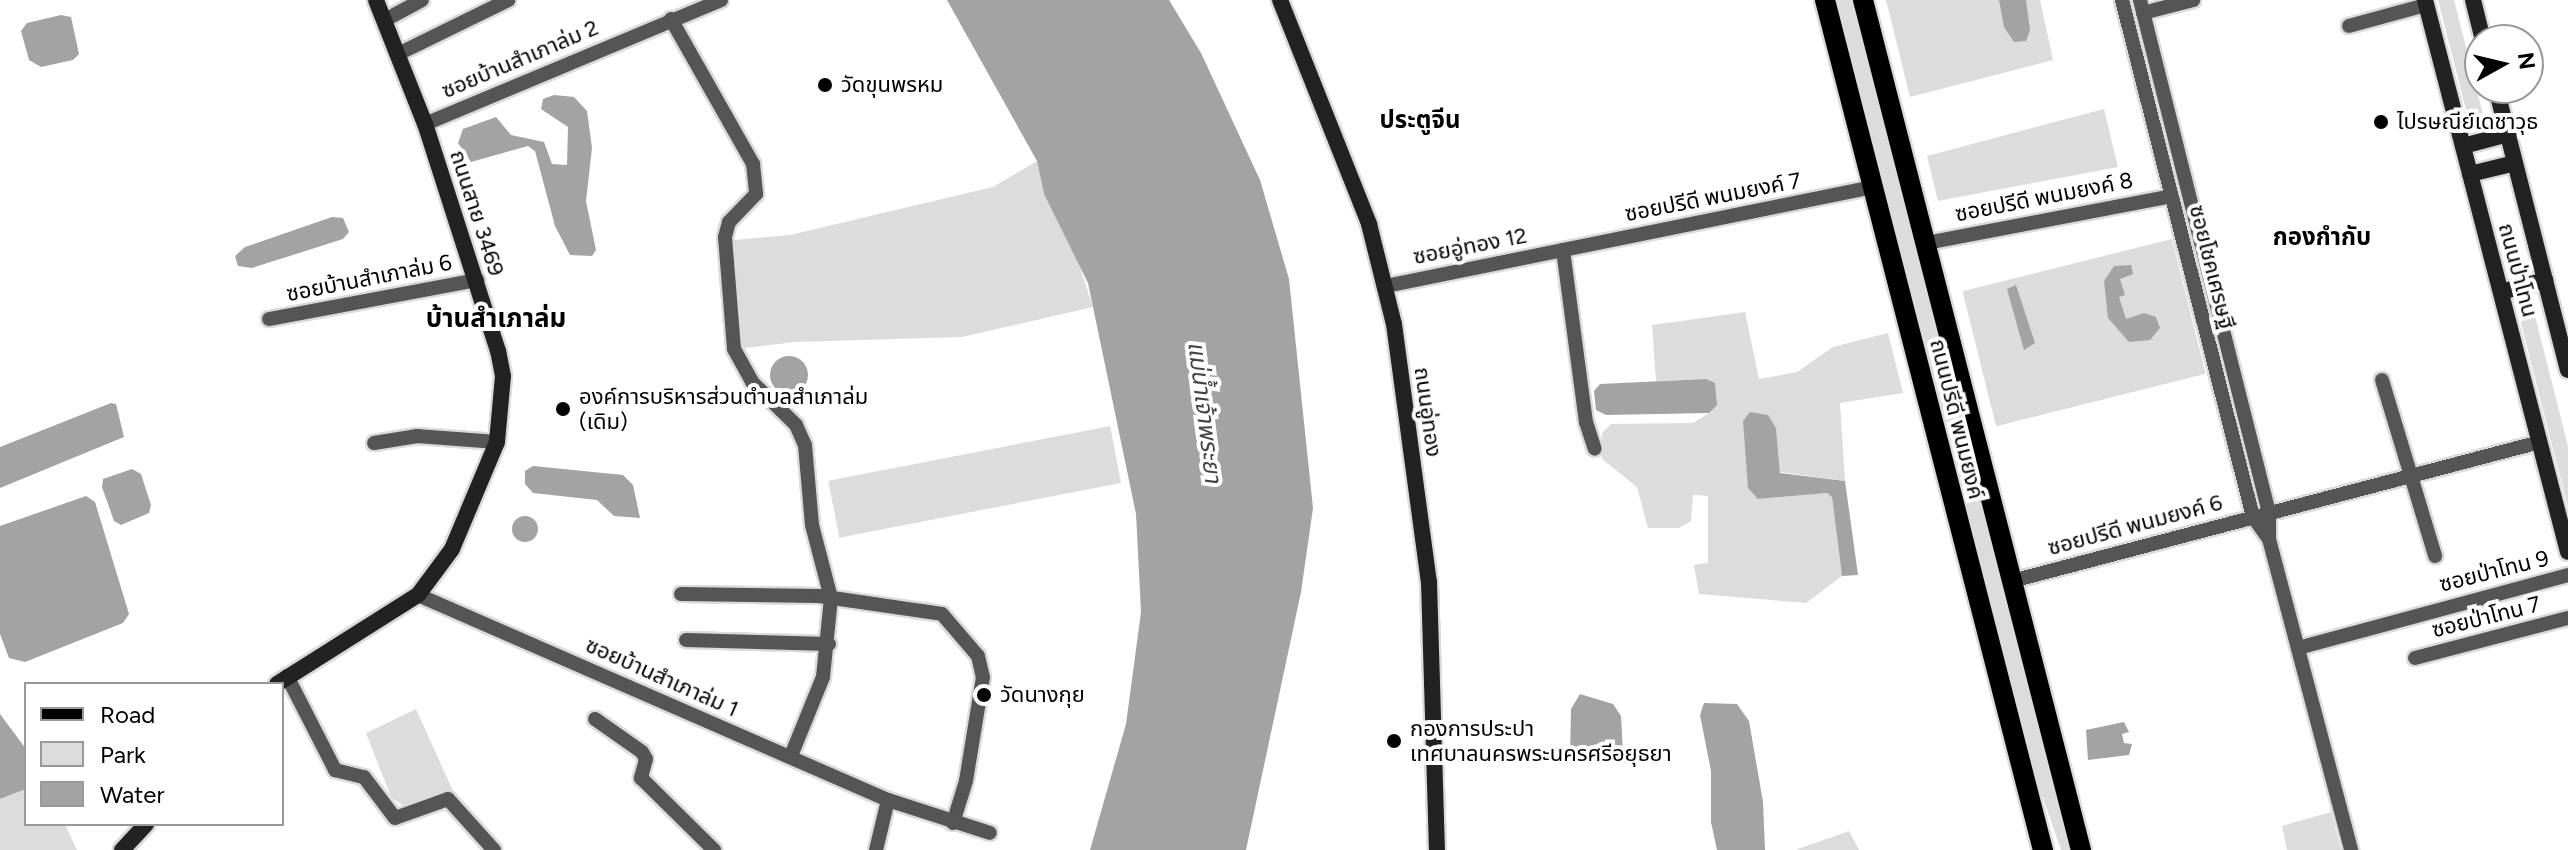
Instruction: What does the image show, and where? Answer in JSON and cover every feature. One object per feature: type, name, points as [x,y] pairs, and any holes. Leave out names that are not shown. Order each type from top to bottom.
[{"type":"main road","name":"ถนนปรีดี พนมยงค์","points":[[1825,0],[2043,850]]},
{"type":"main road","name":"ถนนปรีดี พนมยงค์","points":[[1863,0],[2081,850]]},
{"type":"street","name":"ถนนสาย 3469","points":[[282,680],[418,595],[452,549],[497,442],[503,376],[477,280],[425,124],[376,0]]},
{"type":"street","points":[[385,20],[422,0]]},
{"type":"street","points":[[398,54],[508,0]]},
{"type":"street","name":"ซอยบ้านสำเภาล่ม 2","points":[[425,124],[721,0]]},
{"type":"street","name":"ถนนอู่ทอง","points":[[1280,0],[1369,224],[1386,286],[1429,582],[1437,850]]},
{"type":"street","name":"ซอยโชคเศรษฐี","points":[[2122,0],[2253,517],[2269,539]]},
{"type":"street","points":[[2141,6],[2193,0]]},
{"type":"street","points":[[2473,0],[2479,24]]},
{"type":"street","points":[[2349,26],[2426,3]]},
{"type":"street","name":"ถนนป่าโทน","points":[[2426,3],[2568,552]]},
{"type":"street","name":"ซอยโชคเศรษฐี","points":[[2141,6],[2269,513],[2269,539],[2351,850]]},
{"type":"street","points":[[671,19],[753,164],[756,194],[729,222],[725,237],[734,349],[752,382],[796,425],[805,445],[812,525],[831,598],[829,644],[823,677],[791,756]]},
{"type":"street","name":"ถนนป่าโทน","points":[[2500,104],[2568,370]]},
{"type":"street","points":[[2463,146],[2508,134]]},
{"type":"street","points":[[2470,174],[2515,163]]},
{"type":"street","name":"ซอยปรีดี พนมยงค์ 7","points":[[1563,250],[1873,187]]},
{"type":"street","name":"ซอยปรีดี พนมยงค์ 8","points":[[1926,243],[2172,196]]},
{"type":"street","points":[[1563,250],[1586,422],[1595,449]]},
{"type":"street","name":"ซอยอู่ทอง 12","points":[[1386,286],[1563,250]]},
{"type":"street","points":[[2187,258],[2204,254]]},
{"type":"street","name":"ซอยบ้านสำเภาล่ม 6","points":[[269,319],[477,280]]},
{"type":"street","points":[[2501,292],[2545,280]]},
{"type":"street","points":[[2382,380],[2435,556]]},
{"type":"street","points":[[374,443],[417,436],[497,442]]},
{"type":"street","name":"ซอยปรีดี พนมยงค์ 6","points":[[2012,581],[2540,442]]},
{"type":"street","name":"ซอยป่าโทน 9","points":[[2298,648],[2568,575]]},
{"type":"street","points":[[681,594],[831,598],[942,614],[978,656],[983,677],[966,781],[953,823]]},
{"type":"street","name":"ซอยบ้านสำเภาล่ม 1","points":[[418,595],[888,800],[990,833]]},
{"type":"street","name":"ซอยป่าโทน 7","points":[[2415,658],[2568,618]]},
{"type":"street","points":[[686,640],[829,644]]},
{"type":"street","points":[[284,683],[335,770],[364,777],[395,818],[448,799],[494,850]]},
{"type":"street","points":[[595,719],[642,752],[646,759],[641,778],[714,850]]},
{"type":"street","points":[[876,850],[888,800]]},
{"type":"street","points":[[122,850],[144,826]]},
{"type":"green space","points":[[1834,0],[1854,0],[2070,850],[2061,850],[2032,766]]},
{"type":"green space","points":[[1886,0],[2040,0],[2053,60],[1910,97]]},
{"type":"green space","points":[[2438,0],[2454,0],[2464,39],[2464,102]]},
{"type":"green space","points":[[2464,104],[2480,104],[2485,122],[2480,131],[2470,126]]},
{"type":"green space","points":[[2104,109],[2118,167],[1938,201],[1927,156]]},
{"type":"green space","points":[[1037,161],[1044,194],[1074,249],[1093,307],[962,337],[795,342],[738,349],[734,240],[790,235],[993,187]]},
{"type":"green space","points":[[2172,239],[2206,374],[1996,426],[1962,291]]},
{"type":"green space","points":[[2526,310],[2535,316],[2568,446],[2568,507],[2520,320]]},
{"type":"green space","points":[[1745,312],[1759,379],[1797,372],[1833,347],[1888,333],[1903,393],[1840,403],[1845,481],[1780,472],[1776,428],[1758,499],[1827,493],[1832,497],[1842,576],[1806,603],[1699,594],[1694,565],[1708,563],[1708,496],[1693,495],[1691,521],[1679,528],[1648,528],[1637,487],[1602,459],[1602,433],[1611,424],[1693,423],[1709,413],[1706,379],[1656,381],[1652,325]]},
{"type":"green space","points":[[1110,426],[1121,483],[839,538],[828,481]]},
{"type":"green space","points":[[416,709],[453,791],[409,810],[391,797],[366,733]]},
{"type":"green space","points":[[24,790],[24,826],[66,826],[77,850],[0,850],[0,799]]},
{"type":"green space","points":[[2331,812],[2341,850],[2287,850],[2282,826]]},
{"type":"green space","points":[[1849,831],[1859,850],[1797,850],[1798,849]]},
{"type":"water","name":"แม่น้ำเจ้าพระยา","points":[[947,0],[1169,0],[1201,53],[1260,180],[1289,279],[1313,508],[1301,592],[1246,850],[1090,850],[1126,724],[1141,612],[1136,514],[1088,283],[1044,194],[1037,161]]},
{"type":"water","points":[[1999,0],[2026,0],[2030,30],[2026,41],[2014,42],[2004,27]]},
{"type":"water","points":[[61,15],[71,17],[79,54],[73,60],[41,67],[29,60],[21,31],[27,23]]},
{"type":"water","points":[[554,95],[574,97],[587,111],[592,148],[586,201],[596,250],[592,256],[570,255],[555,226],[535,151],[528,146],[471,162],[458,143],[463,129],[496,117],[511,135],[544,142],[552,164],[567,165],[568,127],[541,109],[543,99]]},
{"type":"water","points":[[332,217],[343,218],[349,232],[343,239],[252,268],[238,266],[235,256],[245,247]]},
{"type":"water","points":[[2131,265],[2133,274],[2120,279],[2125,295],[2119,297],[2126,319],[2144,313],[2156,317],[2160,328],[2150,340],[2129,342],[2108,318],[2104,281],[2114,266]]},
{"type":"water","points":[[2016,285],[2035,343],[2024,350],[2007,289]]},
{"type":"water","points":[[789,356],[802,362],[808,375],[802,388],[789,394],[776,388],[770,375],[776,362]]},
{"type":"water","points":[[1706,379],[1715,383],[1717,405],[1709,413],[1606,415],[1596,410],[1594,391],[1600,384]]},
{"type":"water","points":[[111,403],[116,404],[124,437],[0,488],[0,447]]},
{"type":"water","points":[[1750,412],[1768,415],[1776,428],[1780,473],[1845,481],[1858,575],[1842,576],[1832,497],[1827,493],[1758,499],[1748,488],[1743,421]]},
{"type":"water","points":[[533,466],[623,475],[633,485],[640,518],[614,516],[597,500],[533,493],[525,484],[525,471]]},
{"type":"water","points":[[132,469],[141,474],[151,505],[149,513],[121,525],[114,521],[102,487],[103,479]]},
{"type":"water","points":[[86,496],[95,502],[129,614],[123,623],[25,662],[9,658],[0,634],[0,526]]},
{"type":"water","points":[[525,516],[534,520],[538,529],[534,538],[525,542],[516,538],[512,529],[516,520]]},
{"type":"water","points":[[1580,694],[1613,704],[1621,716],[1623,753],[1617,761],[1579,763],[1570,758],[1571,709]]},
{"type":"water","points":[[1704,703],[1737,704],[1749,721],[1763,802],[1765,850],[1717,850],[1711,822],[1711,771],[1700,715]]},
{"type":"water","points":[[0,714],[24,746],[24,790],[0,799]]},
{"type":"water","points":[[2124,722],[2129,732],[2122,734],[2124,743],[2132,744],[2129,755],[2088,760],[2086,730]]},
{"type":"place","name":"วัดขุนพรหม","points":[[825,85]]},
{"type":"place","name":"ไปรษณีย์เดชาวุธ","points":[[2381,122]]},
{"type":"place","name":"องค์การบริหารส่วนตำบลสำเภาล่ม (เดิม)","points":[[563,409]]},
{"type":"place","name":"วัดนางกุย","points":[[984,695]]},
{"type":"place","name":"กองการประปา เทศบาลนครพระนครศรีอยุธยา","points":[[1394,741]]},
{"type":"district","name":"ประตูจีน","points":[[1420,120]]},
{"type":"district","name":"กองกำกับ","points":[[2322,237]]},
{"type":"district","name":"บ้านสำเภาล่ม","points":[[496,319]]}]
